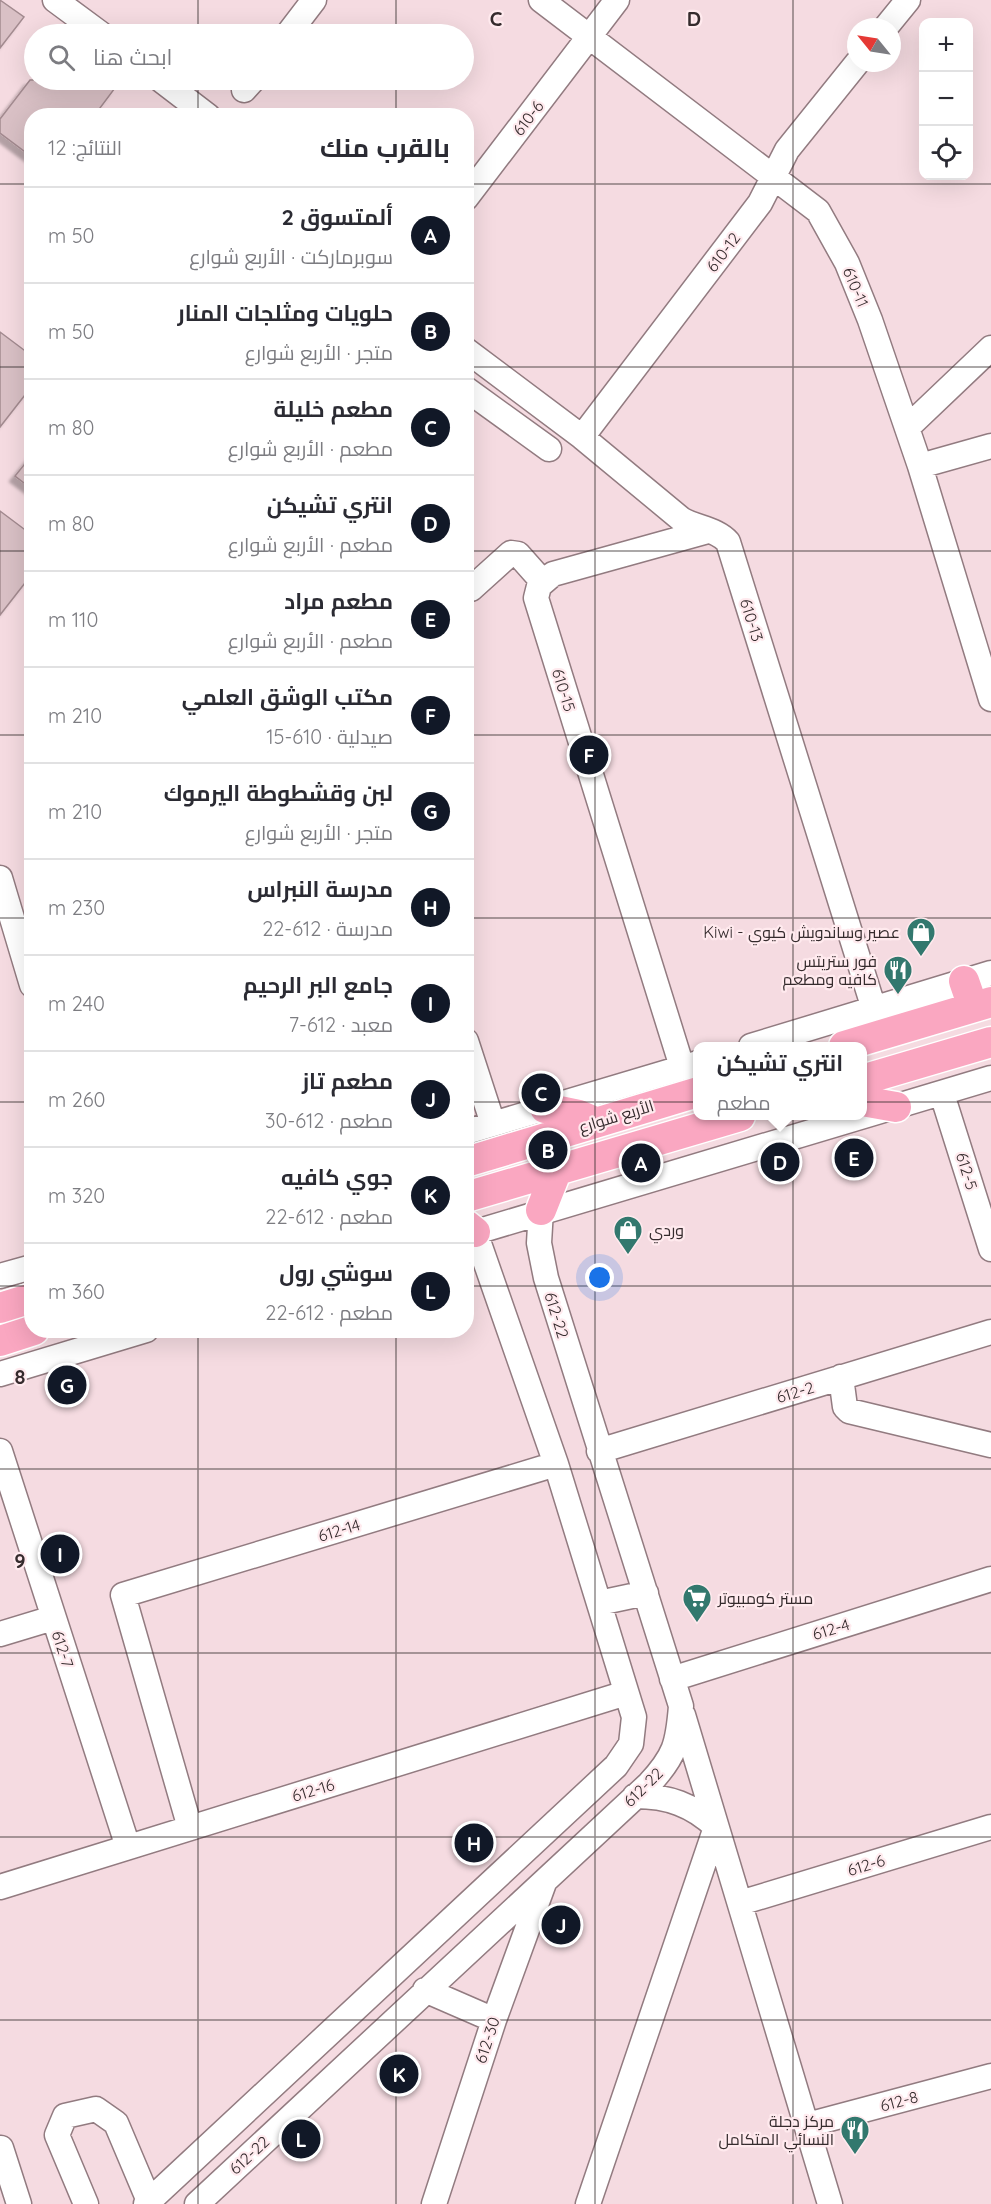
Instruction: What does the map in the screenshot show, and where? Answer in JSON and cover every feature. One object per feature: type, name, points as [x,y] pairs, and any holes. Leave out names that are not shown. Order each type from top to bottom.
[{"type":"main road","points":[[856,1042],[980,991]]},
{"type":"main road","points":[[867,1079],[991,1042]]},
{"type":"main road","name":"الأربع شوارع","points":[[474,1160],[596,1122],[689,1080]]},
{"type":"main road","points":[[682,1133],[689,1125],[691,1114],[687,1104],[689,1080]]},
{"type":"main road","points":[[867,1102],[896,1107]]},
{"type":"main road","points":[[545,1108],[579,1115],[596,1122]]},
{"type":"main road","points":[[474,1195],[556,1172],[721,1120]]},
{"type":"main road","points":[[541,1210],[556,1172]]},
{"type":"main road","points":[[0,1308],[24,1300]]},
{"type":"main road","points":[[0,1341],[24,1333]]},
{"type":"street","points":[[56,0],[88,24]]},
{"type":"street","points":[[296,24],[314,0]]},
{"type":"street","name":"610-11","points":[[541,0],[818,211],[847,263],[870,321],[920,466],[991,699]]},
{"type":"street","name":"610-6","points":[[474,188],[617,0]]},
{"type":"street","points":[[893,18],[908,0]]},
{"type":"street","name":"610-12","points":[[582,437],[765,197],[787,150],[850,72]]},
{"type":"street","points":[[173,90],[197,108]]},
{"type":"street","points":[[907,428],[991,348]]},
{"type":"street","name":"610-13","points":[[474,356],[582,437],[681,519],[719,534],[728,542],[874,1009]]},
{"type":"street","points":[[474,395],[549,449]]},
{"type":"street","points":[[920,466],[991,446]]},
{"type":"street","points":[[474,586],[511,553],[518,554],[542,581],[553,574],[708,531]]},
{"type":"street","name":"610-15","points":[[542,581],[537,591],[537,603],[689,1080]]},
{"type":"street","points":[[0,878],[24,958]]},
{"type":"street","points":[[767,1042],[874,1009],[980,991]]},
{"type":"street","points":[[474,1067],[492,1124]]},
{"type":"street","points":[[867,1115],[991,1078]]},
{"type":"street","points":[[474,1130],[545,1108],[689,1080]]},
{"type":"street","name":"612-5","points":[[942,1094],[991,1249]]},
{"type":"street","points":[[474,1229],[851,1120]]},
{"type":"street","name":"612-22","points":[[197,2204],[545,1878],[636,1797],[661,1771],[678,1739],[681,1706],[599,1451],[542,1261],[539,1226],[541,1210]]},
{"type":"street","name":"612-22","points":[[148,2202],[616,1766],[627,1752],[633,1735],[634,1717],[556,1464],[474,1243]]},
{"type":"street","points":[[0,1276],[24,1269]]},
{"type":"street","name":"612-2","points":[[599,1451],[991,1332]]},
{"type":"street","points":[[0,1374],[119,1338]]},
{"type":"street","points":[[841,1377],[846,1407],[849,1412],[991,1445]]},
{"type":"street","name":"612-7","points":[[0,1451],[128,1847]]},
{"type":"street","name":"612-14","points":[[190,1828],[123,1595],[556,1464]]},
{"type":"street","name":"612-4","points":[[672,1678],[991,1579]]},
{"type":"street","points":[[598,1603],[646,1593]]},
{"type":"street","points":[[0,1634],[53,1618]]},
{"type":"street","name":"612-16","points":[[0,1887],[626,1693]]},
{"type":"street","points":[[681,1706],[830,2204]]},
{"type":"street","points":[[636,1797],[665,1798],[680,1802],[699,1813],[716,1827]]},
{"type":"street","points":[[588,2204],[716,1827]]},
{"type":"street","name":"612-6","points":[[740,1903],[991,1827]]},
{"type":"street","name":"612-30","points":[[434,2204],[494,2020],[545,1878]]},
{"type":"street","points":[[425,1990],[494,2020]]},
{"type":"street","name":"612-8","points":[[807,2125],[991,2076]]},
{"type":"street","points":[[86,2204],[57,2135],[64,2116],[96,2109],[116,2124],[148,2202]]},
{"type":"street","points":[[0,2148],[19,2204]]},
{"type":"building","points":[[0,0],[24,17],[0,48]]},
{"type":"building","points":[[24,88],[24,90],[114,90],[100,108],[24,108],[24,151],[0,133],[0,119]]},
{"type":"building","points":[[0,332],[24,350],[24,396],[0,427]]},
{"type":"building","points":[[24,465],[24,483],[15,476]]},
{"type":"building","points":[[0,511],[24,529],[24,584],[0,615]]},
{"type":"place","name":"مكتب الوشق العلمي","points":[[589,755]]},
{"type":"place","name":"Kiwi - عصير وساندويش كيوي","points":[[921,958]]},
{"type":"place","name":"فور ستريتس كافيه ومطعم","points":[[898,996]]},
{"type":"place","name":"مطعم خليلة","points":[[541,1093]]},
{"type":"place","name":"حلويات ومثلجات المنار","points":[[548,1150]]},
{"type":"place","name":"مطعم مراد","points":[[854,1158]]},
{"type":"place","name":"انتري تشيكن","points":[[780,1162]]},
{"type":"place","name":"ألمتسوق 2","points":[[641,1163]]},
{"type":"place","name":"وردي","points":[[628,1256]]},
{"type":"place","name":"لبن وقشطوطة اليرموك","points":[[67,1385]]},
{"type":"place","name":"جامع البر الرحيم","points":[[60,1554]]},
{"type":"place","name":"مستر كومبيوتر","points":[[697,1624]]},
{"type":"place","name":"مدرسة النبراس","points":[[474,1843]]},
{"type":"place","name":"مطعم تاز","points":[[561,1925]]},
{"type":"place","name":"جوي كافيه","points":[[399,2074]]},
{"type":"place","name":"سوشي رول","points":[[301,2139]]},
{"type":"place","name":"مركز دجلة النسائي المتكامل","points":[[855,2156]]}]
